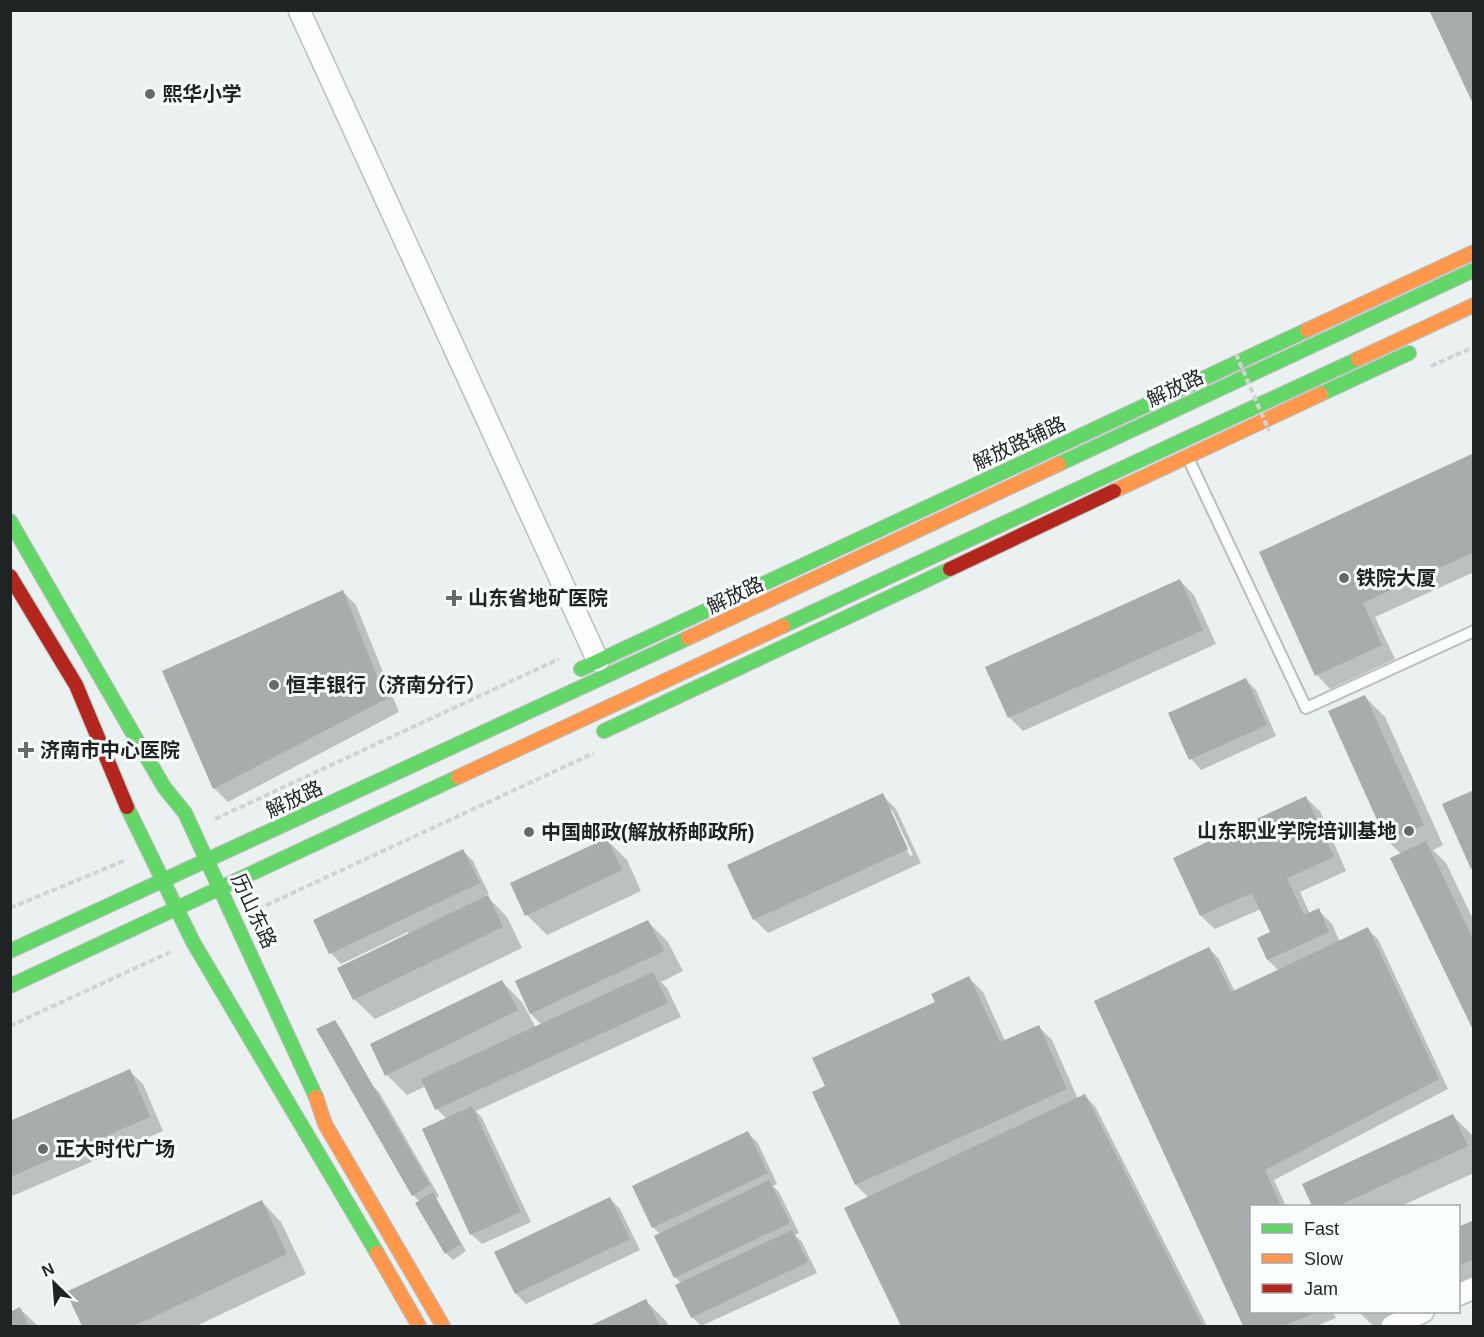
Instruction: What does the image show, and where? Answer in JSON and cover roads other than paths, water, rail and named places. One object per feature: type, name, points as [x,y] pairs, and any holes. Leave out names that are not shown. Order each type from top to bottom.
[{"type":"street","points":[[299,10],[589,665],[556,700]]},
{"type":"street","name":"解放路辅路","points":[[589,665],[1473,252]]},
{"type":"street","name":"解放路","points":[[10,951],[556,700],[1473,270]]},
{"type":"street","points":[[12,988],[221,888],[1473,305]]},
{"type":"street","points":[[568,727],[604,731],[1421,348]]},
{"type":"street","name":"历山东路","points":[[10,521],[164,787],[185,813],[311,1083],[325,1124],[443,1326]]},
{"type":"street","points":[[10,576],[76,685],[130,813],[176,910],[419,1326]]},
{"type":"street","points":[[1392,1326],[1419,1313]]},
{"type":"lane","points":[[1188,458],[1306,708],[1473,631]]},
{"type":"place","name":"熙华小学","points":[[150,94]]},
{"type":"place","name":"铁院大厦","points":[[1344,578]]},
{"type":"place","name":"山东省地矿医院","points":[[454,598]]},
{"type":"place","name":"恒丰银行（济南分行）","points":[[274,685]]},
{"type":"place","name":"济南市中心医院","points":[[26,750]]},
{"type":"place","name":"山东职业学院培训基地","points":[[1409,831]]},
{"type":"place","name":"中国邮政(解放桥邮政所)","points":[[529,832]]},
{"type":"place","name":"正大时代广场","points":[[43,1149]]}]
